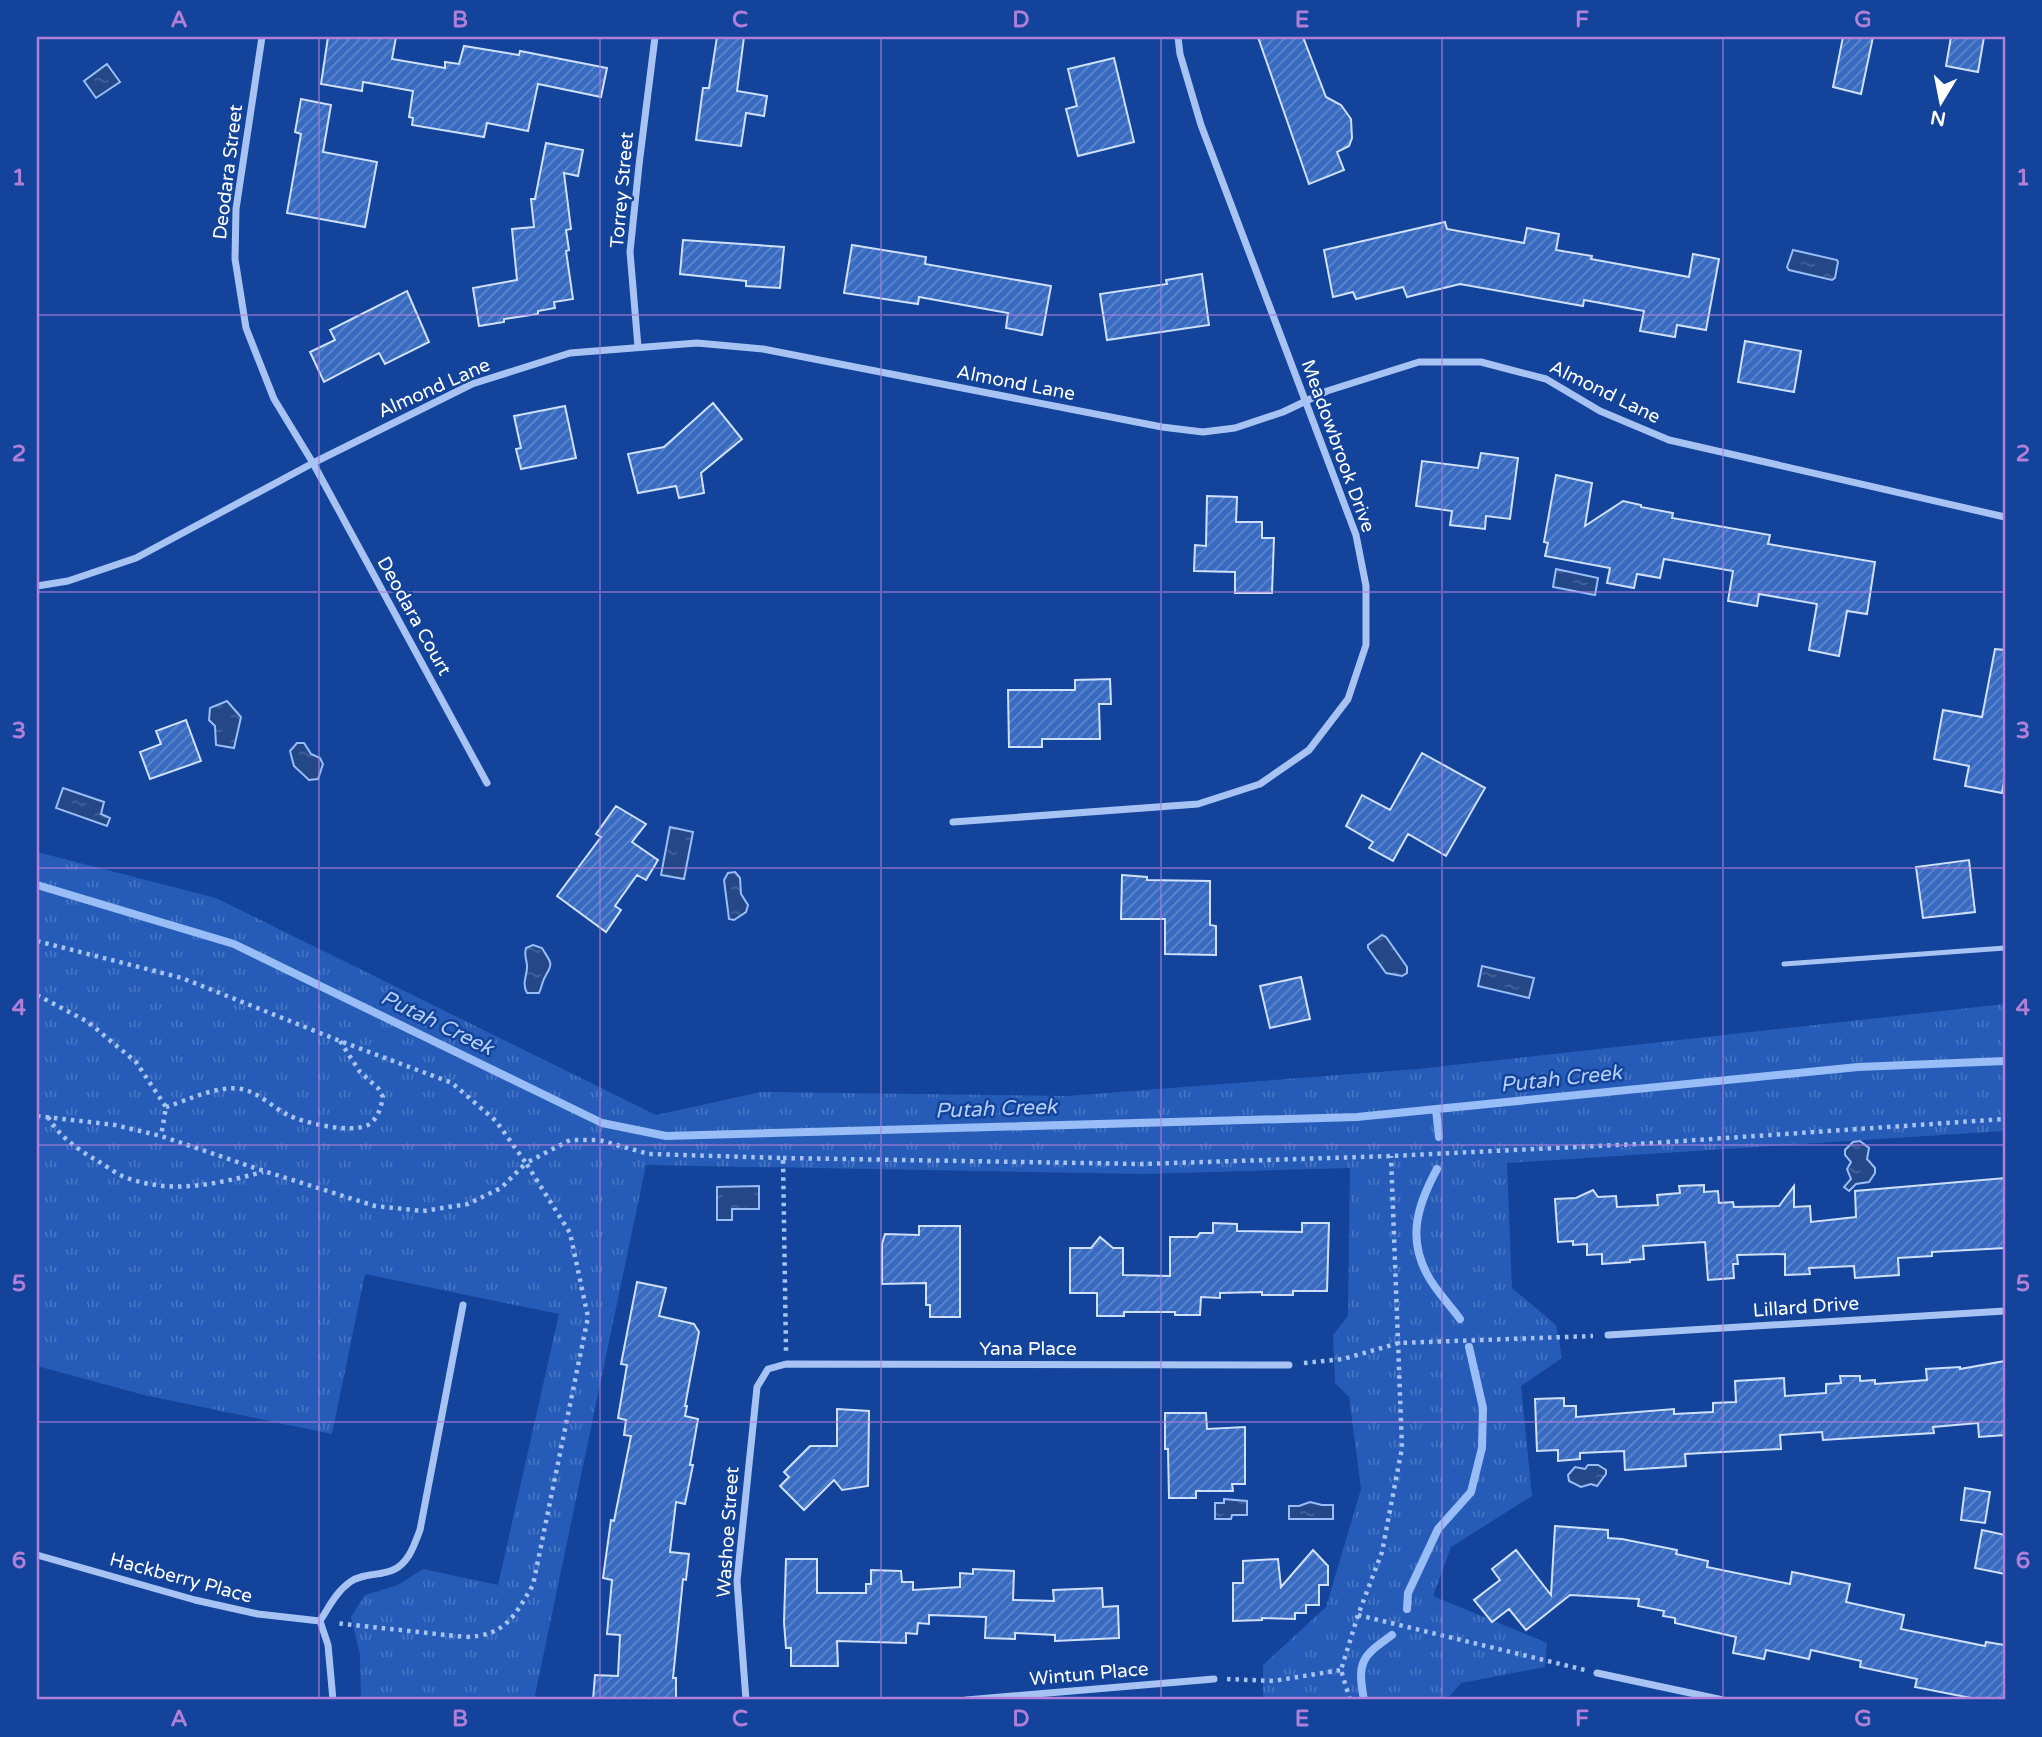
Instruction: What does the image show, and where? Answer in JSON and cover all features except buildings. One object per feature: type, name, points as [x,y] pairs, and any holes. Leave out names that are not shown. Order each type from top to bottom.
[{"type":"street","name":"Deodara Street","points":[[262,37],[236,209],[235,259],[246,328],[255,352],[274,399],[313,463]]},
{"type":"street","name":"Torrey Street","points":[[639,347],[631,252],[655,37]]},
{"type":"street","name":"Meadowbrook Drive","points":[[953,822],[1198,804],[1260,784],[1309,750],[1348,699],[1366,645],[1366,586],[1356,535],[1201,125],[1180,54],[1178,37]]},
{"type":"street","name":"Almond Lane","points":[[37,586],[68,581],[136,558],[313,463],[472,384],[570,353],[697,344],[763,349],[1097,415],[1203,432],[1235,428],[1305,403],[1327,391],[1419,362],[1481,362],[1546,379],[1600,411],[1669,440],[2005,517]]},
{"type":"street","name":"Deodara Court","points":[[313,463],[487,783]]},
{"type":"street","points":[[333,1700],[328,1645],[320,1621],[336,1594],[352,1580],[393,1570],[412,1553],[420,1530],[463,1305]]},
{"type":"street","name":"Lillard Drive","points":[[1608,1335],[2005,1311]]},
{"type":"street","name":"Yana Place","points":[[768,1369],[786,1364],[1289,1365]]},
{"type":"street","name":"Washoe Street","points":[[746,1700],[737,1581],[757,1387],[768,1369]]},
{"type":"street","name":"Hackberry Place","points":[[37,1555],[195,1600],[258,1614],[320,1621]]},
{"type":"street","points":[[1597,1673],[1723,1700]]},
{"type":"street","name":"Wintun Place","points":[[966,1700],[1214,1679]]},
{"type":"lane","points":[[1784,964],[2005,948]]},
{"type":"path","points":[[37,941],[182,978],[452,1083],[496,1121],[570,1233],[588,1317],[533,1585],[517,1613],[503,1628],[484,1636],[465,1637],[320,1621]]},
{"type":"path","points":[[37,995],[88,1022],[136,1062],[166,1108],[161,1136]]},
{"type":"path","points":[[166,1108],[222,1089],[245,1090],[289,1116],[320,1125],[354,1128],[368,1125],[376,1117],[383,1097],[378,1088],[360,1072],[341,1041]]},
{"type":"path","points":[[37,1116],[114,1125],[161,1136],[375,1206],[423,1211],[468,1204],[501,1188],[526,1163],[570,1140],[599,1140],[649,1154],[1142,1164],[1639,1144],[2005,1119]]},
{"type":"path","points":[[48,1116],[55,1128],[80,1151],[124,1177],[170,1187],[210,1185],[264,1171]]},
{"type":"path","points":[[1350,1700],[1341,1671],[1358,1615],[1382,1552],[1402,1448],[1391,1156]]},
{"type":"path","points":[[783,1158],[786,1364]]},
{"type":"path","points":[[1289,1365],[1343,1359],[1399,1343],[1608,1335]]},
{"type":"path","points":[[1358,1615],[1597,1673]]},
{"type":"path","points":[[1214,1679],[1273,1681],[1341,1671]]},
{"type":"green space","points":[[37,852],[216,898],[656,1115],[761,1092],[1067,1096],[1417,1069],[2005,1004],[2005,1131],[1507,1163],[1512,1288],[1556,1325],[1562,1358],[1521,1386],[1532,1496],[1451,1547],[1433,1596],[1547,1643],[1545,1667],[1461,1683],[1446,1700],[1263,1700],[1263,1665],[1326,1607],[1361,1489],[1349,1397],[1335,1383],[1333,1335],[1348,1316],[1350,1168],[1144,1174],[646,1165],[534,1700],[361,1700],[360,1654],[351,1617],[365,1595],[398,1585],[423,1569],[498,1585],[559,1314],[365,1274],[332,1434],[144,1395],[37,1366]]},
{"type":"water","points":[[107,64],[120,82],[96,98],[84,81]]},
{"type":"water","points":[[1793,250],[1837,260],[1835,278],[1832,280],[1789,270],[1787,267]]},
{"type":"water","points":[[1556,569],[1598,578],[1595,595],[1553,587]]},
{"type":"water","points":[[227,701],[241,717],[234,748],[216,745],[215,726],[209,720],[210,708]]},
{"type":"water","points":[[297,743],[304,743],[311,754],[320,758],[323,764],[318,779],[309,780],[294,766],[290,751]]},
{"type":"water","points":[[63,788],[104,802],[101,814],[110,818],[107,826],[56,808]]},
{"type":"water","points":[[670,827],[693,832],[684,879],[661,875]]},
{"type":"water","points":[[735,872],[740,878],[741,894],[748,905],[746,912],[734,920],[729,919],[724,880],[728,873]]},
{"type":"water","points":[[1382,935],[1407,967],[1407,973],[1402,976],[1386,973],[1368,948],[1368,945]]},
{"type":"water","points":[[533,945],[542,948],[550,964],[539,993],[527,993],[525,950]]},
{"type":"water","points":[[1482,966],[1534,978],[1529,998],[1478,986]]},
{"type":"water","points":[[1860,1141],[1869,1148],[1867,1159],[1875,1168],[1875,1173],[1869,1182],[1856,1184],[1849,1191],[1844,1187],[1851,1179],[1847,1169],[1851,1162],[1845,1155],[1845,1150],[1853,1142]]},
{"type":"water","points":[[759,1186],[759,1209],[732,1209],[732,1220],[717,1220],[717,1187]]},
{"type":"water","points":[[1588,1465],[1598,1465],[1606,1470],[1597,1486],[1591,1484],[1581,1487],[1569,1481],[1568,1475],[1575,1467],[1585,1469]]},
{"type":"water","points":[[1224,1499],[1247,1501],[1247,1515],[1215,1519],[1215,1503],[1224,1503]]},
{"type":"water","points":[[1310,1502],[1333,1505],[1333,1519],[1289,1519],[1289,1506]]},
{"type":"waterway","name":"Putah Creek","points":[[37,885],[234,944],[602,1123],[666,1136],[1357,1117],[1858,1067],[2005,1061]]},
{"type":"waterway","points":[[1436,1109],[1439,1137]]},
{"type":"waterway","points":[[1437,1169],[1420,1208],[1417,1247],[1430,1280],[1460,1319]]},
{"type":"waterway","points":[[1407,1609],[1408,1593],[1438,1529],[1471,1492],[1482,1448],[1483,1408],[1469,1347]]},
{"type":"waterway","points":[[1364,1700],[1361,1677],[1364,1662],[1374,1649],[1392,1635]]}]
